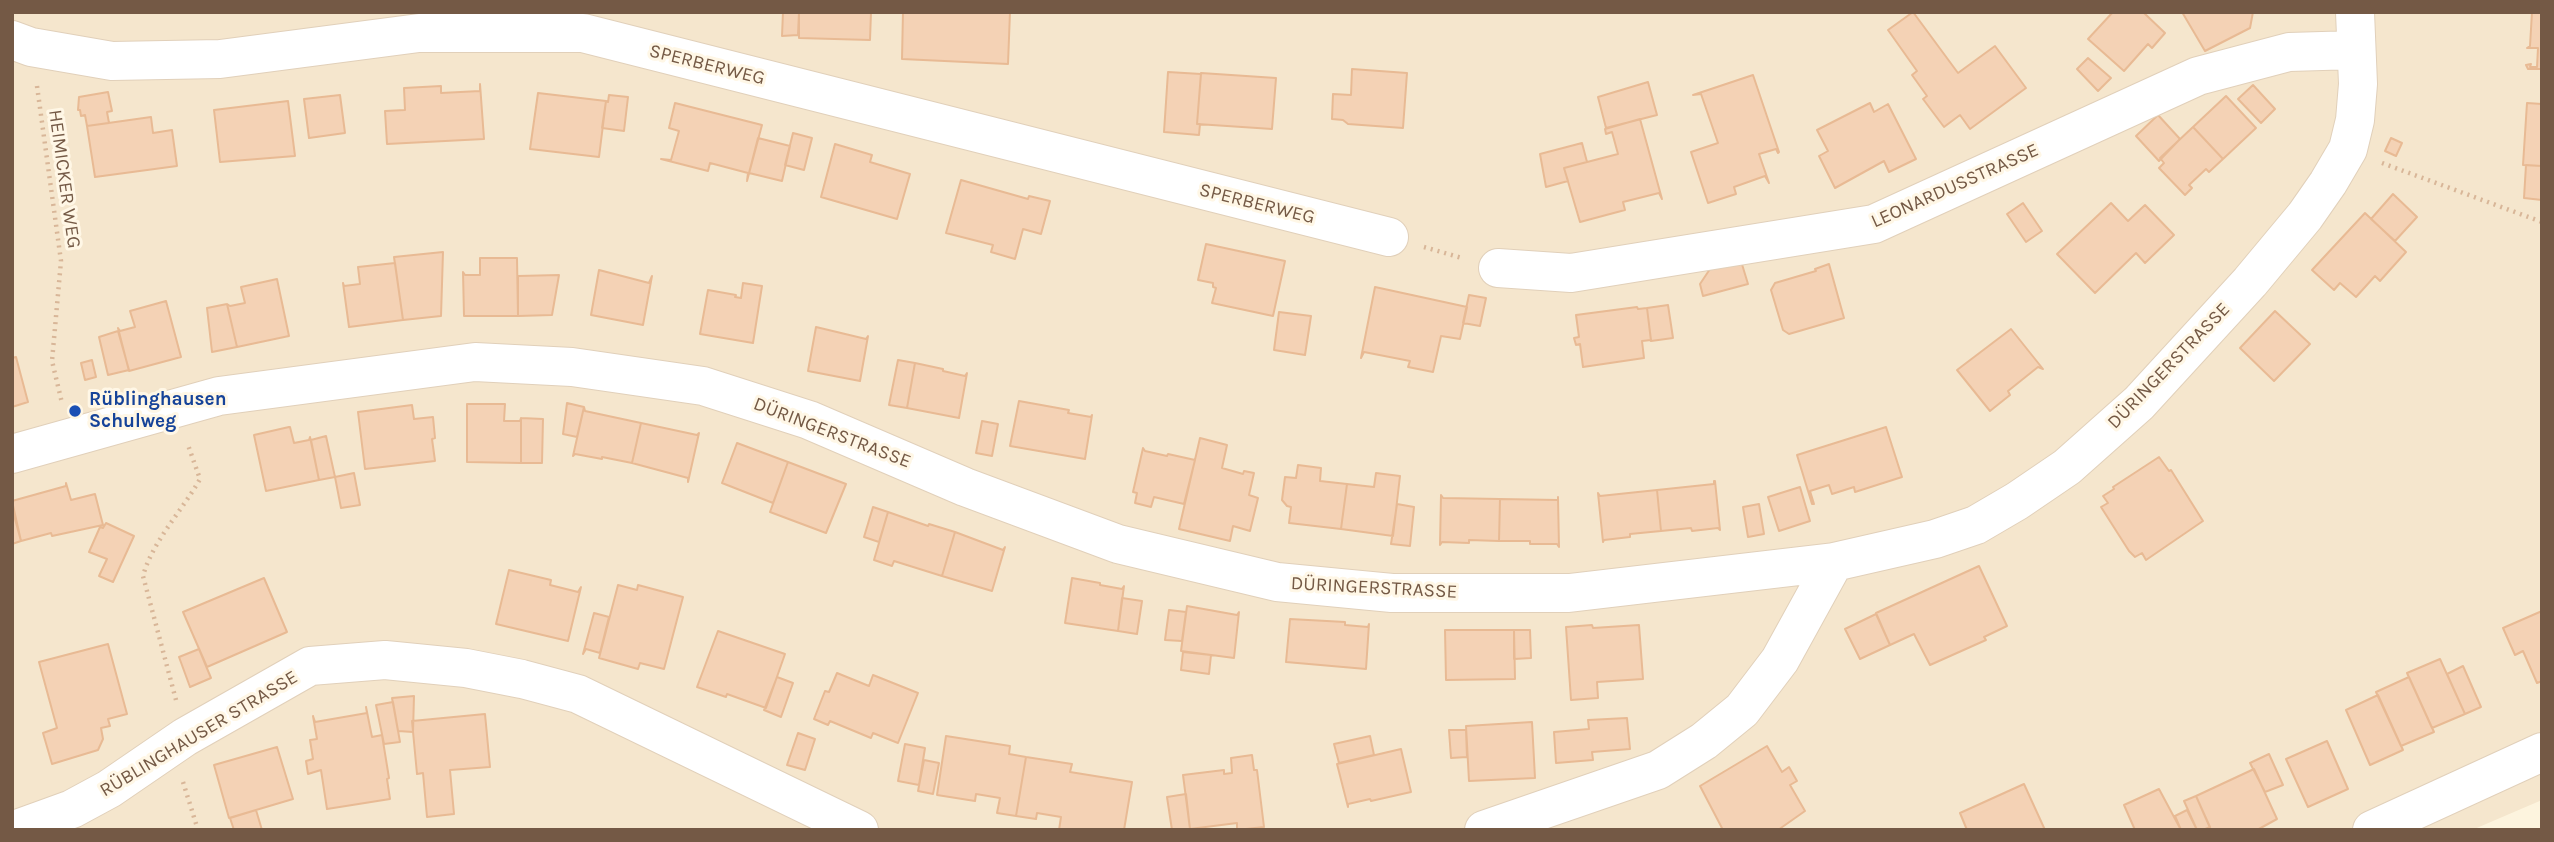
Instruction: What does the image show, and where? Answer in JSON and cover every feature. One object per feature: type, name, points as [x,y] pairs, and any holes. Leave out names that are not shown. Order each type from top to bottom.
[{"type":"street","name":"DÜRINGERSTRASSE","points":[[12,454],[219,396],[475,362],[572,367],[703,386],[809,420],[965,487],[1118,544],[1277,582],[1392,593],[1569,593],[1834,562],[1935,539],[1976,525],[2067,467],[2139,403],[2305,216],[2348,149],[2355,120],[2358,84],[2355,12]]},
{"type":"street","name":"SPERBERWEG","points":[[22,43],[112,61],[220,59],[419,33],[583,33],[1389,237]]},
{"type":"street","name":"LEONARDUSSTRASSE","points":[[1498,268],[1571,273],[1874,224],[2198,76],[2289,52],[2356,50]]},
{"type":"street","points":[[1484,830],[1658,770],[1704,741],[1742,710],[1780,660],[1834,562]]},
{"type":"street","name":"RÜBLINGHAUSER STRASSE","points":[[14,830],[72,809],[109,789],[177,743],[310,666],[385,660],[466,668],[578,694],[859,830]]},
{"type":"street","points":[[2372,830],[2542,752]]},
{"type":"path","name":"HEIMICKER WEG","points":[[22,43],[61,261],[52,361],[70,439]]},
{"type":"path","points":[[2378,162],[2542,222]]},
{"type":"path","points":[[1389,237],[1498,268]]},
{"type":"path","points":[[175,407],[200,479],[188,501],[147,559],[143,576],[177,743],[180,774],[198,830]]},
{"type":"shaded area","points":[[12,12],[2542,12],[2542,800],[2472,830],[12,830]]},
{"type":"building","points":[[783,12],[799,12],[798,35],[782,36]]},
{"type":"building","points":[[799,12],[871,12],[870,40],[799,38]]},
{"type":"building","points":[[903,12],[1010,12],[1008,64],[902,59]]},
{"type":"building","points":[[1913,12],[1958,73],[1995,46],[2026,88],[1970,129],[1960,115],[1944,127],[1923,99],[1927,96],[1912,75],[1917,71],[1888,30]]},
{"type":"building","points":[[2113,12],[2143,12],[2165,33],[2152,48],[2148,44],[2124,71],[2088,39]]},
{"type":"building","points":[[2182,12],[2253,12],[2250,28],[2205,51]]},
{"type":"building","points":[[2532,12],[2542,12],[2542,69],[2528,69],[2526,65],[2537,67],[2538,48],[2527,48],[2530,46]]},
{"type":"building","points":[[2088,58],[2111,78],[2098,91],[2077,69]]},
{"type":"building","points":[[1352,69],[1407,73],[1403,128],[1348,124],[1343,120],[1332,119],[1333,94],[1351,95]]},
{"type":"building","points":[[1168,72],[1201,74],[1197,124],[1200,124],[1199,135],[1164,132]]},
{"type":"building","points":[[1201,73],[1276,78],[1272,129],[1197,124]]},
{"type":"building","points":[[1753,75],[1779,152],[1776,149],[1759,154],[1769,183],[1765,176],[1734,187],[1736,194],[1708,203],[1691,152],[1718,143],[1701,94],[1693,95]]},
{"type":"building","points":[[1648,82],[1657,115],[1606,128],[1598,97]]},
{"type":"building","points":[[480,84],[484,139],[387,144],[385,111],[405,110],[404,88],[441,86],[441,93],[480,91]]},
{"type":"building","points":[[2253,85],[2275,109],[2261,123],[2238,99]]},
{"type":"building","points":[[108,92],[112,111],[107,112],[109,123],[87,126],[85,115],[81,116],[78,110],[79,97]]},
{"type":"building","points":[[538,93],[606,101],[599,157],[530,149]]},
{"type":"building","points":[[340,95],[345,133],[309,138],[304,99]]},
{"type":"building","points":[[609,95],[628,97],[624,131],[602,128]]},
{"type":"building","points":[[2226,96],[2256,128],[2223,159],[2193,127]]},
{"type":"building","points":[[288,101],[295,156],[220,162],[214,110]]},
{"type":"building","points":[[675,103],[762,125],[747,181],[748,173],[710,163],[708,171],[661,159],[671,160],[679,131],[669,128]]},
{"type":"building","points":[[1870,103],[1874,112],[1888,104],[1916,159],[1889,172],[1884,161],[1835,188],[1819,156],[1828,151],[1817,130]]},
{"type":"building","points":[[2527,103],[2542,104],[2542,166],[2523,165]]},
{"type":"building","points":[[2158,115],[2180,139],[2159,161],[2136,136]]},
{"type":"building","points":[[151,117],[153,133],[172,130],[177,166],[95,177],[87,126]]},
{"type":"building","points":[[1640,119],[1662,199],[1659,193],[1623,202],[1625,210],[1580,222],[1564,168],[1618,154],[1612,132],[1606,134],[1605,129]]},
{"type":"building","points":[[2193,127],[2223,159],[2209,172],[2206,169],[2189,185],[2192,188],[2185,195],[2159,168],[2164,163],[2160,158]]},
{"type":"building","points":[[793,133],[812,138],[804,170],[785,165]]},
{"type":"building","points":[[758,138],[790,146],[782,181],[749,173]]},
{"type":"building","points":[[2391,138],[2402,143],[2396,156],[2385,151]]},
{"type":"building","points":[[1582,143],[1587,162],[1564,168],[1568,181],[1546,187],[1540,154]]},
{"type":"building","points":[[835,144],[872,155],[870,162],[910,174],[897,219],[821,197]]},
{"type":"building","points":[[2526,165],[2542,166],[2542,200],[2524,198]]},
{"type":"building","points":[[961,180],[1028,199],[1029,196],[1050,201],[1041,234],[1023,229],[1015,259],[991,252],[993,245],[946,233]]},
{"type":"building","points":[[2393,194],[2417,217],[2395,241],[2371,219]]},
{"type":"building","points":[[2023,203],[2042,231],[2026,242],[2007,214]]},
{"type":"building","points":[[2111,203],[2128,221],[2145,205],[2174,235],[2145,263],[2136,253],[2095,293],[2057,254]]},
{"type":"building","points":[[2365,213],[2406,252],[2380,281],[2375,276],[2356,297],[2340,283],[2334,290],[2312,270]]},
{"type":"building","points":[[1206,244],[1285,261],[1273,316],[1212,303],[1216,288],[1213,283],[1198,280]]},
{"type":"building","points":[[443,252],[441,316],[403,320],[394,257]]},
{"type":"building","points":[[480,258],[517,258],[518,316],[464,316],[463,272],[465,275],[480,275]]},
{"type":"building","points":[[1741,261],[1748,284],[1703,296],[1700,284],[1710,269]]},
{"type":"building","points":[[395,263],[403,320],[349,327],[343,283],[344,286],[360,284],[358,267]]},
{"type":"building","points":[[1829,264],[1844,318],[1789,334],[1783,330],[1771,290],[1775,283],[1816,271],[1815,269]]},
{"type":"building","points":[[599,270],[649,283],[652,276],[643,325],[591,315]]},
{"type":"building","points":[[559,275],[552,315],[518,316],[518,276]]},
{"type":"building","points":[[277,279],[289,336],[237,347],[227,304],[230,306],[245,303],[241,287]]},
{"type":"building","points":[[743,283],[762,286],[753,343],[700,334],[708,290],[741,298]]},
{"type":"building","points":[[1375,287],[1467,307],[1460,339],[1441,336],[1433,372],[1408,367],[1410,361],[1364,352],[1361,358]]},
{"type":"building","points":[[1469,295],[1486,298],[1480,326],[1463,323]]},
{"type":"building","points":[[166,301],[181,357],[129,371],[118,328],[120,331],[135,327],[130,311]]},
{"type":"building","points":[[227,304],[237,347],[212,352],[207,308]]},
{"type":"building","points":[[1668,305],[1673,338],[1651,341],[1647,308]]},
{"type":"building","points":[[1647,308],[1651,340],[1642,341],[1644,358],[1583,367],[1580,344],[1576,345],[1574,338],[1579,337],[1576,315]]},
{"type":"building","points":[[2275,311],[2310,344],[2274,381],[2240,348]]},
{"type":"building","points":[[1279,312],[1311,316],[1305,355],[1274,350]]},
{"type":"building","points":[[816,327],[866,339],[868,336],[860,381],[808,371]]},
{"type":"building","points":[[2011,329],[2043,369],[2038,367],[2008,391],[2010,395],[1990,411],[1957,370]]},
{"type":"building","points":[[118,331],[129,370],[108,375],[99,337]]},
{"type":"building","points":[[16,357],[28,402],[12,407],[12,358]]},
{"type":"building","points":[[92,360],[96,377],[85,380],[81,363]]},
{"type":"building","points":[[898,360],[915,363],[907,408],[889,405]]},
{"type":"building","points":[[915,363],[965,376],[967,373],[959,418],[907,408]]},
{"type":"building","points":[[1019,401],[1069,410],[1068,413],[1092,415],[1085,459],[1010,446]]},
{"type":"building","points":[[567,403],[584,407],[577,437],[563,434]]},
{"type":"building","points":[[467,404],[505,404],[504,421],[520,421],[521,418],[521,463],[467,462]]},
{"type":"building","points":[[412,405],[414,419],[433,417],[435,461],[365,469],[358,412]]},
{"type":"building","points":[[584,407],[585,411],[641,423],[632,463],[602,457],[573,456]]},
{"type":"building","points":[[521,418],[543,419],[542,463],[521,463]]},
{"type":"building","points":[[982,421],[998,424],[992,456],[976,453]]},
{"type":"building","points":[[641,423],[697,435],[699,433],[688,482],[688,478],[632,463]]},
{"type":"building","points":[[290,427],[294,443],[309,440],[310,437],[319,480],[266,491],[254,435]]},
{"type":"building","points":[[1886,427],[1902,477],[1855,492],[1854,487],[1832,494],[1829,485],[1810,491],[1812,504],[1797,455]]},
{"type":"building","points":[[326,436],[335,477],[319,480],[311,440]]},
{"type":"building","points":[[1200,438],[1227,445],[1222,468],[1243,474],[1244,471],[1254,473],[1249,495],[1258,498],[1250,531],[1233,526],[1230,541],[1179,529]]},
{"type":"building","points":[[737,443],[788,462],[773,503],[722,483]]},
{"type":"building","points":[[1143,448],[1145,451],[1195,460],[1184,504],[1154,497],[1151,507],[1135,503],[1137,493],[1133,492]]},
{"type":"building","points":[[2159,457],[2169,471],[2171,470],[2203,521],[2146,560],[2142,553],[2135,557],[2129,551],[2101,507],[2108,503],[2103,496],[2114,489],[2113,487]]},
{"type":"building","points":[[788,462],[846,484],[826,533],[770,512]]},
{"type":"building","points":[[1298,465],[1321,468],[1320,481],[1347,484],[1341,529],[1289,523],[1291,507],[1282,500],[1285,477],[1296,478]]},
{"type":"building","points":[[354,473],[360,505],[341,508],[335,477]]},
{"type":"building","points":[[1376,473],[1400,476],[1393,536],[1341,529],[1347,484],[1374,487]]},
{"type":"building","points":[[1714,481],[1720,530],[1692,531],[1691,528],[1661,531],[1657,490],[1714,484]]},
{"type":"building","points":[[66,483],[71,500],[95,494],[103,525],[52,536],[51,533],[21,541],[12,501],[66,486]]},
{"type":"building","points":[[1800,487],[1810,521],[1779,531],[1768,497]]},
{"type":"building","points":[[1657,490],[1661,531],[1630,534],[1630,537],[1603,542],[1598,493],[1600,496]]},
{"type":"building","points":[[1441,495],[1443,498],[1500,499],[1499,541],[1469,540],[1469,543],[1442,542],[1440,545]]},
{"type":"building","points":[[1558,497],[1559,547],[1557,544],[1530,544],[1530,541],[1499,541],[1500,499],[1558,500]]},
{"type":"building","points":[[1397,504],[1414,507],[1410,546],[1391,544]]},
{"type":"building","points":[[1759,504],[1764,534],[1748,537],[1743,507]]},
{"type":"building","points":[[873,507],[888,512],[879,542],[864,537]]},
{"type":"building","points":[[12,508],[21,541],[12,544]]},
{"type":"building","points":[[888,512],[955,532],[942,576],[894,561],[892,566],[874,560]]},
{"type":"building","points":[[106,523],[134,536],[113,582],[99,576],[107,559],[89,552],[100,527],[103,528]]},
{"type":"building","points":[[955,532],[1003,550],[1005,547],[992,591],[942,576]]},
{"type":"building","points":[[1979,566],[2007,626],[1984,637],[1986,640],[1930,665],[1914,634],[1890,645],[1876,613]]},
{"type":"building","points":[[509,570],[551,580],[550,585],[578,592],[581,587],[568,641],[496,624]]},
{"type":"building","points":[[264,578],[287,632],[207,667],[183,612]]},
{"type":"building","points":[[1072,578],[1122,589],[1124,586],[1118,631],[1065,623]]},
{"type":"building","points":[[618,585],[637,590],[638,585],[683,597],[664,669],[640,663],[638,669],[599,658]]},
{"type":"building","points":[[1122,598],[1142,601],[1137,634],[1118,631]]},
{"type":"building","points":[[1187,606],[1237,615],[1239,612],[1234,658],[1181,651]]},
{"type":"building","points":[[1169,610],[1186,612],[1182,641],[1165,640]]},
{"type":"building","points":[[2542,611],[2542,681],[2537,683],[2523,651],[2515,655],[2503,628]]},
{"type":"building","points":[[594,613],[609,617],[600,653],[586,649],[583,654]]},
{"type":"building","points":[[1876,614],[1890,645],[1860,659],[1845,629]]},
{"type":"building","points":[[1290,619],[1345,622],[1345,625],[1368,627],[1369,624],[1366,669],[1286,662]]},
{"type":"building","points":[[1592,625],[1593,628],[1639,625],[1643,679],[1597,682],[1598,698],[1571,700],[1566,627]]},
{"type":"building","points":[[1445,630],[1514,630],[1515,679],[1446,680]]},
{"type":"building","points":[[1514,630],[1530,630],[1531,658],[1514,659]]},
{"type":"building","points":[[718,631],[785,654],[766,708],[697,687]]},
{"type":"building","points":[[108,644],[127,714],[108,719],[110,726],[101,728],[103,739],[98,750],[52,764],[43,733],[57,728],[39,662]]},
{"type":"building","points":[[199,649],[211,678],[190,687],[179,657]]},
{"type":"building","points":[[1183,652],[1211,655],[1209,674],[1181,670]]},
{"type":"building","points":[[2440,659],[2465,714],[2432,728],[2407,673]]},
{"type":"building","points":[[2463,666],[2481,707],[2465,714],[2447,674]]},
{"type":"building","points":[[837,673],[869,686],[873,675],[918,693],[898,743],[873,733],[871,738],[830,721],[828,725],[814,719],[825,691],[829,692]]},
{"type":"building","points":[[777,677],[793,683],[781,717],[764,710]]},
{"type":"building","points":[[2409,677],[2434,732],[2401,746],[2376,692]]},
{"type":"building","points":[[2378,695],[2403,750],[2370,765],[2346,710]]},
{"type":"building","points":[[414,696],[413,732],[398,731],[392,698]]},
{"type":"building","points":[[393,702],[400,742],[384,744],[376,705]]},
{"type":"building","points":[[366,707],[372,737],[382,735],[390,799],[327,809],[321,770],[308,774],[306,761],[313,759],[310,740],[317,739],[313,716],[315,722],[367,713]]},
{"type":"building","points":[[485,714],[490,767],[450,770],[454,814],[427,817],[423,773],[417,774],[412,721]]},
{"type":"building","points":[[1627,718],[1630,749],[1592,752],[1593,760],[1556,763],[1554,732],[1589,729],[1588,720]]},
{"type":"building","points":[[1532,722],[1535,778],[1469,781],[1466,726]]},
{"type":"building","points":[[1449,730],[1466,730],[1467,757],[1451,758]]},
{"type":"building","points":[[798,733],[815,739],[805,770],[787,765]]},
{"type":"building","points":[[946,736],[1010,746],[1009,754],[1026,757],[1016,816],[997,813],[1000,798],[976,794],[975,801],[937,795]]},
{"type":"building","points":[[1370,736],[1374,755],[1339,763],[1334,744]]},
{"type":"building","points":[[2327,741],[2348,789],[2308,807],[2286,759]]},
{"type":"building","points":[[905,744],[925,748],[919,785],[898,781]]},
{"type":"building","points":[[1767,746],[1782,772],[1789,767],[1797,781],[1790,785],[1805,811],[1778,830],[1723,830],[1700,786]]},
{"type":"building","points":[[277,747],[293,799],[229,818],[214,765]]},
{"type":"building","points":[[1401,749],[1411,792],[1348,804],[1348,807],[1337,764]]},
{"type":"building","points":[[2269,754],[2283,785],[2265,792],[2250,763]]},
{"type":"building","points":[[1252,755],[1254,770],[1257,770],[1264,827],[1237,830],[1237,823],[1190,829],[1183,775],[1224,770],[1224,774],[1232,773],[1231,758]]},
{"type":"building","points":[[1026,757],[1072,764],[1070,772],[1132,782],[1124,830],[1059,830],[1061,817],[1037,813],[1036,819],[1016,816]]},
{"type":"building","points":[[924,760],[939,763],[933,794],[918,791]]},
{"type":"building","points":[[2254,769],[2277,819],[2257,830],[2211,830],[2196,796]]},
{"type":"building","points":[[2024,784],[2045,830],[1967,830],[1960,813]]},
{"type":"building","points":[[2159,789],[2181,830],[2135,830],[2124,805]]},
{"type":"building","points":[[1186,794],[1190,829],[1172,830],[1167,797]]},
{"type":"building","points":[[2196,796],[2210,827],[2203,830],[2197,830],[2184,801]]},
{"type":"building","points":[[256,810],[262,830],[234,830],[230,818]]},
{"type":"building","points":[[2187,810],[2197,830],[2181,830],[2175,816]]},
{"type":"place","name":"Rüblinghausen Schulweg","points":[[75,411]]}]
